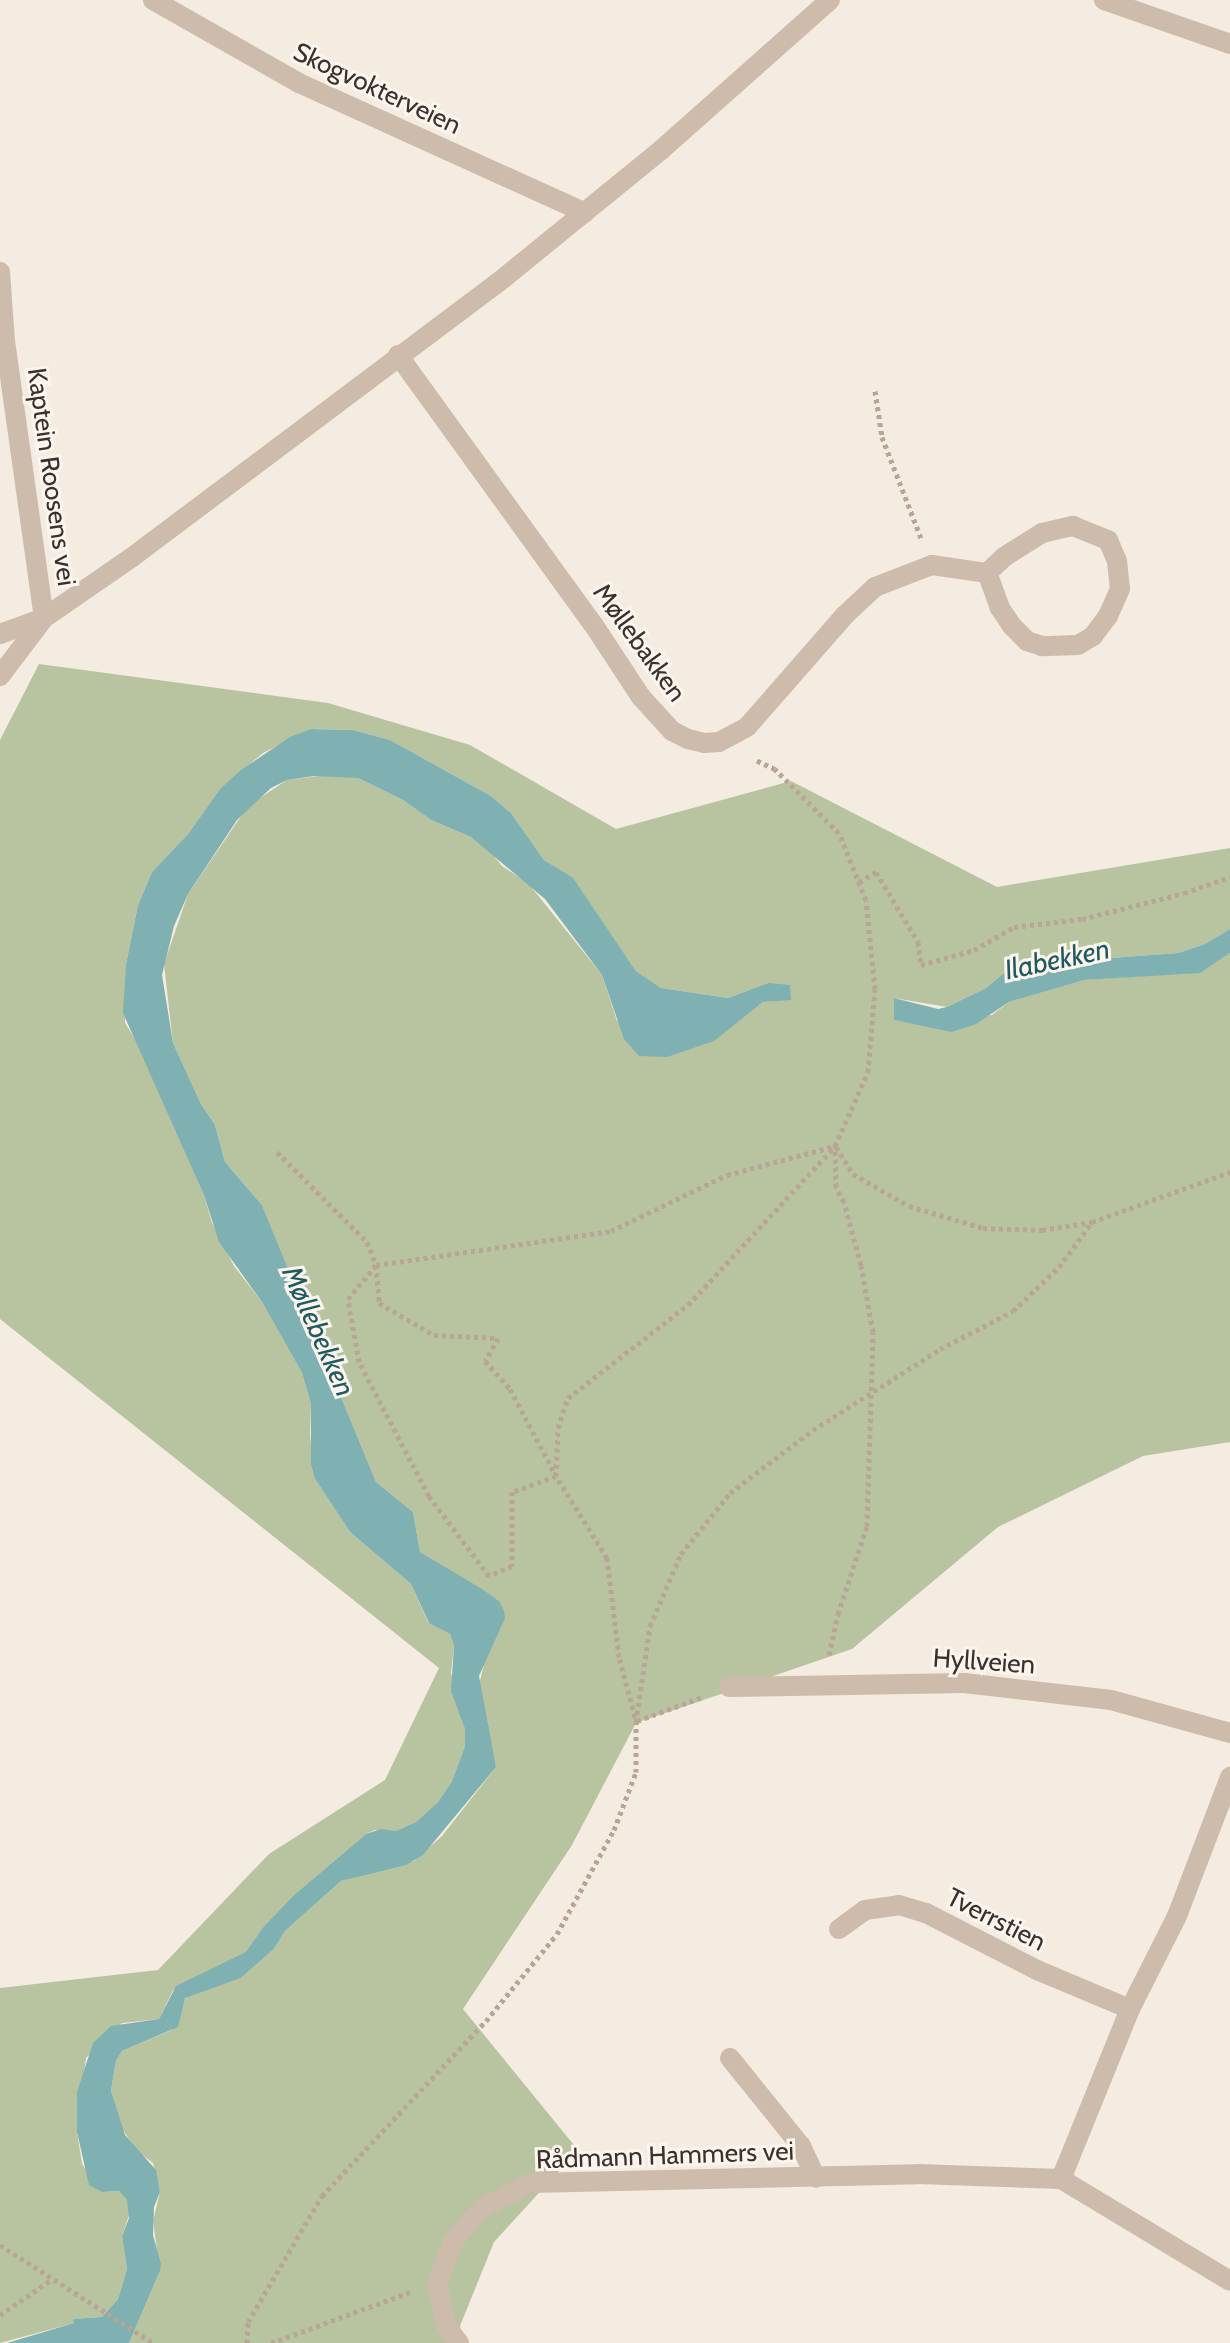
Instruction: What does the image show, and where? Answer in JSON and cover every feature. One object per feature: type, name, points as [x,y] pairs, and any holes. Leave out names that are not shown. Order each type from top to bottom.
[{"type":"street","name":"Skogvokterveien","points":[[153,0],[299,83],[585,213]]},
{"type":"street","points":[[0,634],[44,618],[131,558],[585,213],[830,0]]},
{"type":"street","points":[[1104,0],[1230,44]]},
{"type":"street","name":"Kaptein Roosens vei","points":[[0,272],[7,355],[44,618],[0,676]]},
{"type":"street","name":"Møllebakken","points":[[398,355],[593,624],[641,697],[672,731],[704,743],[719,742]]},
{"type":"street","points":[[1073,526],[1108,540],[1117,561],[1120,589],[1108,616],[1093,636],[1078,645],[1042,646],[1027,641],[1012,626],[1000,608],[987,573],[1004,557],[1042,533],[1073,526]]},
{"type":"street","points":[[719,742],[747,727],[845,615],[875,587],[932,565],[987,573]]},
{"type":"street","name":"Hyllveien","points":[[729,1687],[964,1683],[1111,1700],[1230,1733]]},
{"type":"street","points":[[1061,2179],[1130,2009],[1177,1916],[1230,1777]]},
{"type":"street","name":"Tverrstien","points":[[839,1929],[865,1910],[899,1905],[926,1913],[1037,1970],[1130,2009]]},
{"type":"street","name":"Rådmann Hammers vei","points":[[730,2058],[801,2146],[816,2178]]},
{"type":"street","name":"Rådmann Hammers vei","points":[[437,2283],[453,2242],[482,2208],[530,2183],[918,2174],[1061,2179],[1230,2281]]},
{"type":"street","points":[[437,2283],[446,2326],[459,2343]]},
{"type":"path","points":[[875,391],[882,437],[932,565]]},
{"type":"path","points":[[556,1476],[558,1428],[568,1398],[688,1305],[835,1146],[868,1072],[875,989],[866,900],[839,833],[775,769],[719,742]]},
{"type":"path","points":[[859,882],[876,872],[918,942],[921,965],[974,950],[1014,927],[1082,919],[1184,893],[1230,877]]},
{"type":"path","points":[[835,1146],[853,1174],[909,1206],[983,1228],[1042,1230],[1092,1222],[1230,1172]]},
{"type":"path","points":[[556,1476],[512,1492],[512,1566],[489,1576],[429,1496],[359,1362],[348,1299],[376,1265],[611,1231],[727,1175],[835,1146]]},
{"type":"path","points":[[822,1687],[838,1614],[867,1526],[873,1332],[861,1265],[844,1202],[836,1187],[835,1146]]},
{"type":"path","points":[[277,1152],[367,1242],[376,1265],[379,1303],[434,1335],[498,1338],[485,1361],[510,1389],[556,1476],[607,1558],[619,1657],[636,1722]]},
{"type":"path","points":[[247,2343],[248,2322],[322,2196],[486,2021],[557,1934],[614,1830],[636,1772],[636,1722],[650,1626],[681,1554],[730,1493],[813,1430],[940,1349],[1013,1311],[1059,1267],[1092,1222]]},
{"type":"path","points":[[636,1722],[729,1687]]},
{"type":"path","points":[[0,2245],[153,2343]]},
{"type":"path","points":[[0,2315],[51,2280]]},
{"type":"path","points":[[271,2343],[437,2283]]},
{"type":"green space","points":[[39,664],[328,703],[470,745],[616,829],[791,781],[997,887],[1230,848],[1230,929],[1205,944],[1178,953],[1111,958],[1004,973],[986,988],[947,1007],[894,998],[894,1020],[911,1023],[992,1015],[1009,1002],[1083,980],[1200,972],[1230,953],[1230,1442],[1143,1456],[998,1527],[852,1649],[636,1723],[572,1845],[463,2009],[578,2150],[494,2242],[460,2326],[462,2343],[129,2343],[160,2271],[153,2221],[160,2192],[153,2163],[136,2150],[119,2124],[111,2091],[116,2061],[122,2051],[172,2030],[181,2004],[189,1994],[241,1978],[274,1949],[285,1931],[341,1881],[414,1861],[442,1836],[496,1767],[479,1685],[499,1601],[420,1552],[413,1512],[376,1482],[262,1205],[225,1162],[215,1125],[201,1104],[173,1043],[164,964],[188,894],[248,806],[287,780],[334,774],[358,778],[403,800],[431,820],[471,837],[488,849],[502,866],[528,883],[602,975],[617,1021],[713,1041],[763,1002],[790,999],[750,990],[728,998],[661,988],[636,971],[573,879],[544,860],[511,813],[491,796],[390,740],[353,730],[311,729],[263,753],[220,789],[188,834],[152,872],[138,905],[126,964],[125,1023],[143,1052],[204,1195],[212,1223],[234,1266],[262,1302],[302,1373],[311,1404],[310,1435],[315,1479],[350,1532],[411,1584],[428,1622],[450,1634],[454,1646],[451,1673],[465,1729],[465,1746],[452,1781],[438,1802],[416,1822],[396,1831],[375,1830],[366,1834],[294,1895],[264,1926],[246,1953],[173,1990],[159,2019],[122,2023],[86,2058],[77,2132],[82,2164],[102,2192],[119,2191],[127,2200],[130,2212],[122,2236],[127,2269],[118,2299],[102,2317],[74,2319],[74,2323],[0,2343],[0,1988],[158,1970],[269,1854],[385,1780],[439,1668],[0,1319],[0,740]]},
{"type":"water","points":[[311,729],[353,730],[390,740],[491,796],[511,813],[544,860],[573,878],[636,971],[661,988],[728,998],[769,983],[790,985],[791,1000],[763,1002],[714,1041],[667,1057],[639,1056],[624,1039],[602,975],[545,899],[471,837],[431,820],[403,800],[358,778],[314,776],[287,780],[271,788],[237,820],[188,894],[174,926],[162,975],[173,1043],[201,1104],[215,1125],[225,1162],[262,1205],[376,1482],[413,1512],[420,1552],[482,1589],[499,1601],[504,1611],[505,1618],[479,1676],[496,1767],[423,1855],[406,1865],[341,1881],[285,1931],[274,1949],[241,1978],[185,1998],[178,2027],[122,2051],[116,2061],[111,2091],[125,2135],[156,2170],[160,2192],[154,2207],[153,2235],[160,2271],[129,2343],[7,2343],[74,2323],[73,2319],[102,2317],[118,2299],[127,2269],[122,2236],[129,2218],[127,2200],[119,2191],[102,2192],[89,2185],[77,2132],[77,2092],[93,2043],[111,2026],[159,2019],[176,1986],[246,1952],[264,1926],[294,1895],[366,1834],[381,1829],[396,1831],[416,1822],[438,1802],[452,1781],[465,1746],[465,1729],[451,1691],[454,1646],[450,1634],[429,1623],[411,1584],[350,1532],[315,1479],[311,1464],[311,1404],[302,1373],[262,1302],[219,1242],[204,1195],[123,1013],[126,964],[138,905],[152,872],[188,834],[220,789],[241,770],[290,737]]},
{"type":"water","points":[[1230,929],[1230,953],[1200,973],[1084,980],[1009,1002],[976,1024],[952,1032],[894,1020],[894,998],[938,1009],[986,988],[1004,973],[1111,958],[1178,953],[1205,944]]},
{"type":"water label","name":"Ilabekken","points":[[1057,959]]},
{"type":"water label","name":"Møllebekken","points":[[319,1331]]}]
